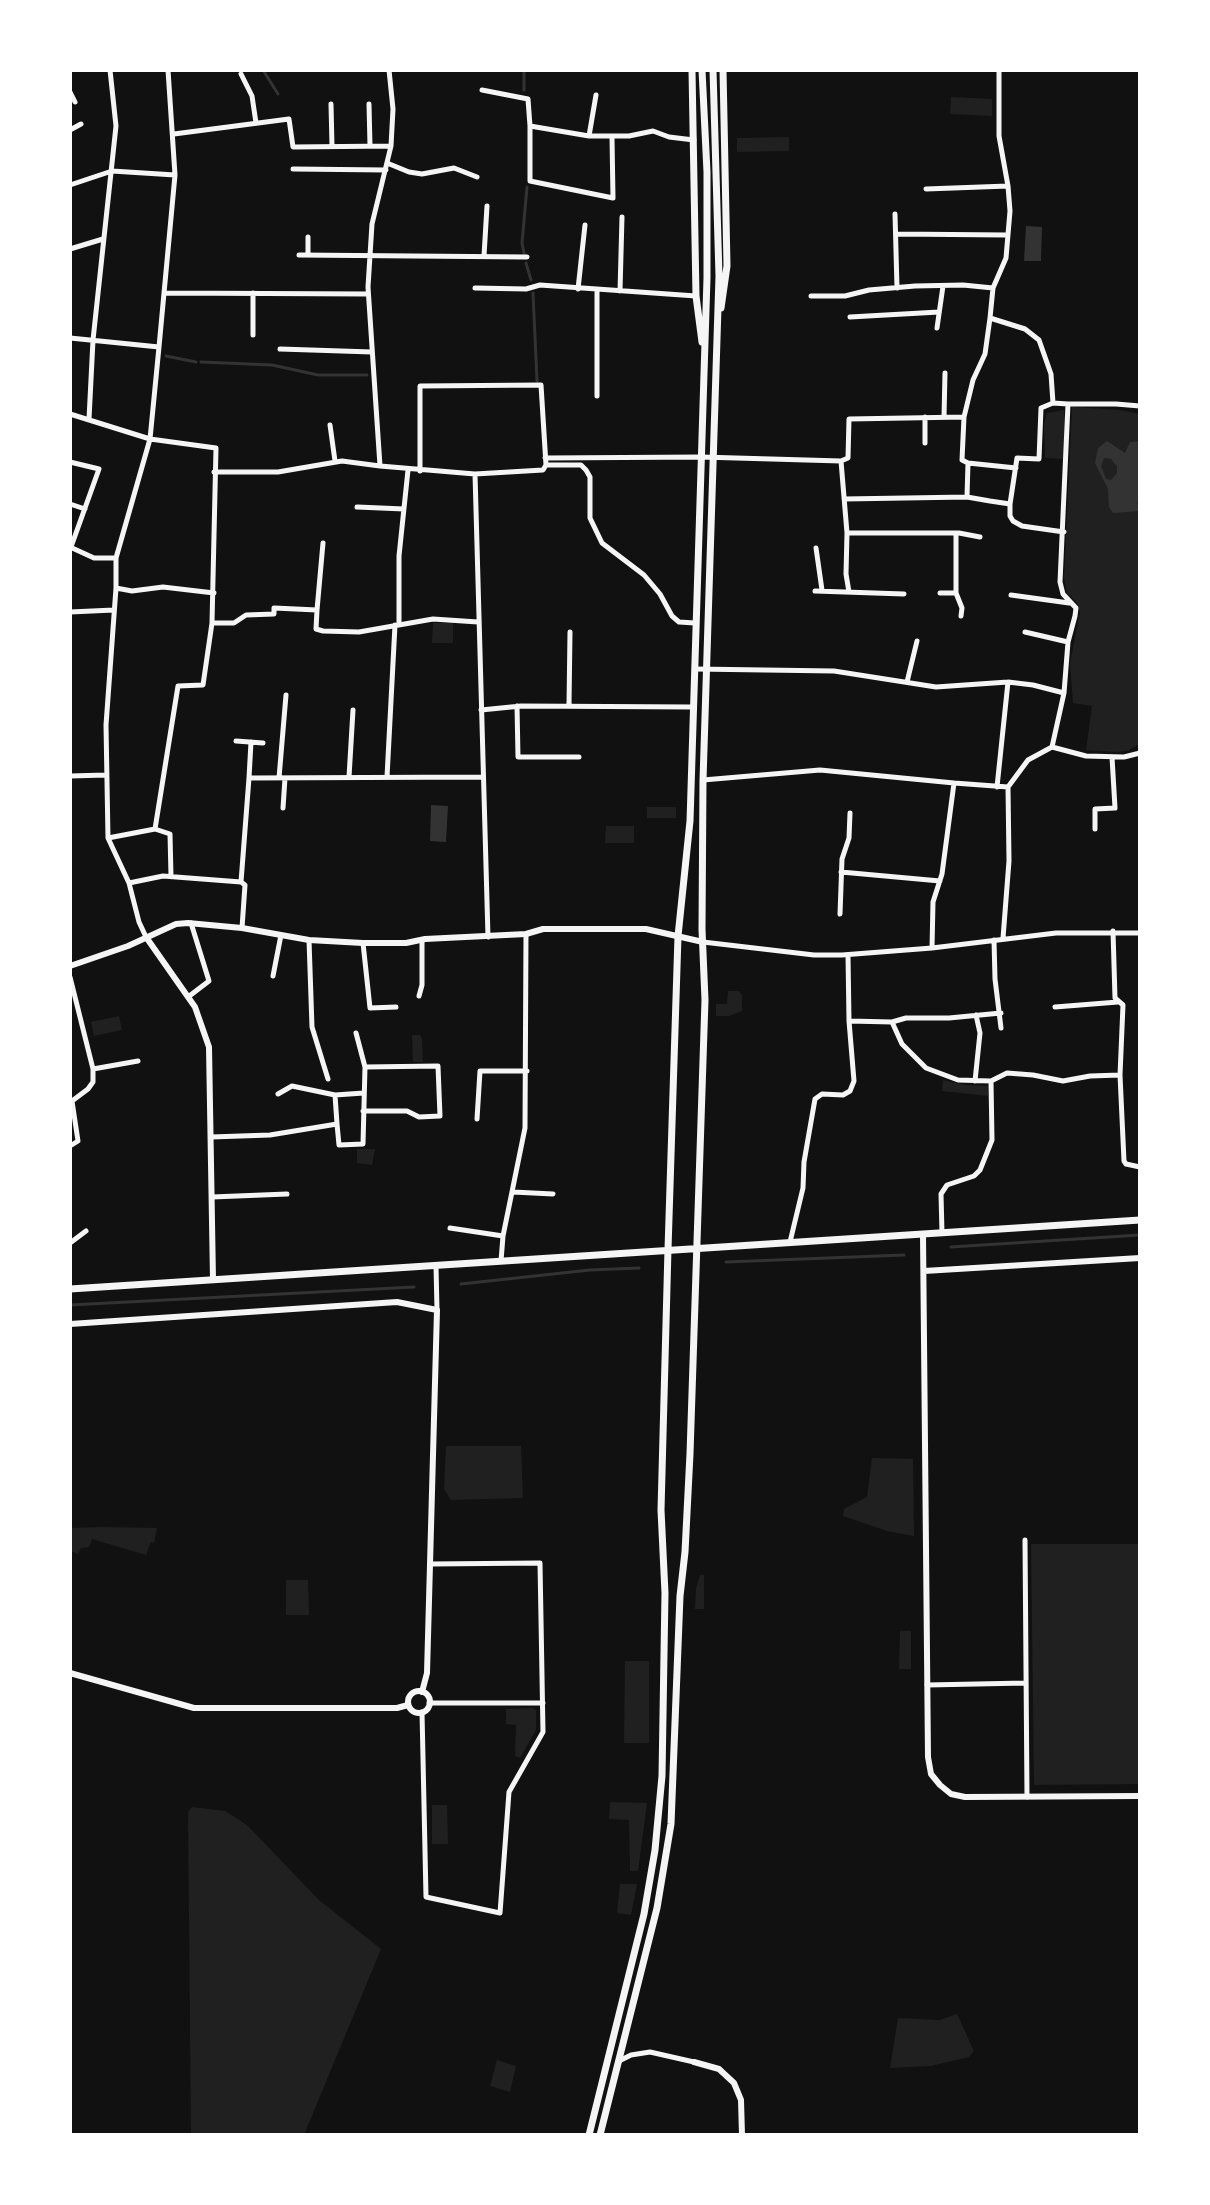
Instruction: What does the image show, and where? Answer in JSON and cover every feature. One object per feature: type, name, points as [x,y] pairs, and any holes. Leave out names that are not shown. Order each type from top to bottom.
[{"type":"main road","points":[[692,70],[696,296],[705,368]]},
{"type":"main road","points":[[589,2135],[644,1914],[658,1826],[665,1640],[661,1510],[678,936],[690,821],[705,368],[707,172],[702,70]]},
{"type":"main road","points":[[600,2135],[657,1908],[671,1824],[680,1596],[690,1454],[705,1000],[703,780],[718,326],[718,173],[713,70]]},
{"type":"main road","points":[[718,326],[727,266],[723,70]]},
{"type":"main road","points":[[70,1289],[1140,1220]]},
{"type":"street","points":[[89,419],[93,340],[116,126],[110,70]]},
{"type":"street","points":[[168,70],[175,175],[150,439],[116,558],[106,725],[108,838],[129,883],[146,937],[188,997],[203,1026],[209,1047],[213,1280]]},
{"type":"street","points":[[380,466],[368,294],[372,224],[391,146],[393,109],[389,70]]},
{"type":"street","points":[[999,70],[999,136],[1010,211],[1006,258],[993,288],[985,354],[973,380],[964,417],[962,460],[1016,468]]},
{"type":"street","points":[[241,74],[252,96],[256,123]]},
{"type":"street","points":[[482,90],[528,99],[530,181],[613,198],[612,137]]},
{"type":"street","points":[[70,92],[75,102]]},
{"type":"street","points":[[589,136],[596,95]]},
{"type":"street","points":[[331,104],[332,146]]},
{"type":"street","points":[[369,104],[370,146]]},
{"type":"street","points":[[174,134],[289,119],[293,147],[391,146]]},
{"type":"street","points":[[70,130],[81,124]]},
{"type":"street","points":[[530,126],[612,137],[653,131],[669,137],[695,140]]},
{"type":"street","points":[[293,169],[386,166],[422,174],[454,168],[477,177]]},
{"type":"street","points":[[70,185],[112,171],[175,175]]},
{"type":"street","points":[[926,189],[1008,186]]},
{"type":"street","points":[[484,256],[487,206]]},
{"type":"street","points":[[895,214],[897,288]]},
{"type":"street","points":[[620,291],[622,217]]},
{"type":"street","points":[[578,289],[585,225]]},
{"type":"street","points":[[896,234],[1006,235]]},
{"type":"street","points":[[308,237],[308,255]]},
{"type":"street","points":[[70,249],[103,239]]},
{"type":"street","points":[[299,255],[527,257]]},
{"type":"street","points":[[475,288],[526,289],[535,285],[696,296]]},
{"type":"street","points":[[937,328],[943,286]]},
{"type":"street","points":[[811,296],[845,296],[897,288],[993,288]]},
{"type":"street","points":[[597,290],[597,396]]},
{"type":"street","points":[[164,293],[368,294]]},
{"type":"street","points":[[253,293],[253,335]]},
{"type":"street","points":[[850,317],[939,312]]},
{"type":"street","points":[[990,318],[1025,329],[1039,340],[1051,374],[1053,403]]},
{"type":"street","points":[[70,338],[159,347]]},
{"type":"street","points":[[280,349],[372,352]]},
{"type":"street","points":[[944,417],[945,373]]},
{"type":"street","points":[[214,472],[278,472],[335,461],[408,470],[420,471],[475,474],[543,470],[541,385],[420,386],[420,471]]},
{"type":"street","points":[[1064,532],[1022,526],[1010,516],[1017,458],[1039,459],[1041,408],[1053,403],[1140,406]]},
{"type":"street","points":[[1052,747],[1064,693],[1068,642],[1076,608],[1063,594],[1060,582],[1068,404]]},
{"type":"street","points":[[70,414],[150,439],[216,448],[214,593],[203,685],[178,686],[155,829]]},
{"type":"street","points":[[925,417],[925,443]]},
{"type":"street","points":[[545,462],[701,457],[841,461],[848,458],[849,419],[964,417]]},
{"type":"street","points":[[330,425],[335,461]]},
{"type":"street","points":[[841,461],[849,592]]},
{"type":"street","points":[[70,462],[99,469],[70,547],[94,558],[116,558]]},
{"type":"street","points":[[545,462],[581,465],[586,470],[590,477],[590,518],[602,543],[644,575],[660,594],[672,616],[679,622],[695,623]]},
{"type":"street","points":[[967,497],[968,463]]},
{"type":"street","points":[[387,777],[399,556],[408,470]]},
{"type":"street","points":[[475,474],[488,937]]},
{"type":"street","points":[[844,499],[967,497],[1010,504]]},
{"type":"street","points":[[70,504],[85,509]]},
{"type":"street","points":[[357,507],[404,509]]},
{"type":"street","points":[[847,533],[956,533],[980,537]]},
{"type":"street","points":[[956,533],[956,593],[962,608],[961,616]]},
{"type":"street","points":[[323,543],[316,629],[359,632],[433,619],[478,622]]},
{"type":"street","points":[[816,548],[819,590],[904,594]]},
{"type":"street","points":[[116,588],[132,591],[163,587],[214,593]]},
{"type":"street","points":[[940,593],[956,593]]},
{"type":"street","points":[[1011,595],[1071,604]]},
{"type":"street","points":[[212,623],[234,623],[246,615],[274,614],[274,608],[317,610],[317,614]]},
{"type":"street","points":[[70,612],[114,610]]},
{"type":"street","points":[[569,705],[570,632]]},
{"type":"street","points":[[1025,632],[1068,642]]},
{"type":"street","points":[[907,682],[917,641]]},
{"type":"street","points":[[694,669],[834,671],[936,687],[1008,682],[1064,693]]},
{"type":"street","points":[[997,787],[1008,682]]},
{"type":"street","points":[[283,808],[286,695]]},
{"type":"street","points":[[481,710],[569,705],[692,707]]},
{"type":"street","points":[[517,706],[518,757],[579,757]]},
{"type":"street","points":[[349,777],[353,710]]},
{"type":"street","points":[[236,741],[263,743]]},
{"type":"street","points":[[241,882],[251,742]]},
{"type":"street","points":[[1003,938],[1009,861],[1008,787],[1028,760],[1052,747],[1086,756],[1135,756],[1140,753]]},
{"type":"street","points":[[1095,829],[1095,809],[1115,808],[1112,757]]},
{"type":"street","points":[[703,780],[820,770],[1008,787]]},
{"type":"street","points":[[70,776],[106,775]]},
{"type":"street","points":[[249,778],[483,777]]},
{"type":"street","points":[[932,948],[933,902],[940,881],[954,783]]},
{"type":"street","points":[[840,914],[841,872],[849,838],[850,813]]},
{"type":"street","points":[[108,838],[155,829],[170,834],[171,876]]},
{"type":"street","points":[[841,872],[940,881]]},
{"type":"street","points":[[129,883],[150,877],[171,876],[241,882],[245,885],[242,928]]},
{"type":"street","points":[[188,997],[209,981],[191,923]]},
{"type":"street","points":[[70,966],[92,960],[176,924],[191,923],[309,940],[363,943],[488,937],[526,934],[543,929],[646,929],[703,942],[814,955],[932,948],[1056,933],[1140,933]]},
{"type":"street","points":[[1113,931],[1115,998],[1123,1005],[1120,1075],[1124,1161],[1140,1167]]},
{"type":"street","points":[[501,1261],[503,1236],[525,1128],[526,934]]},
{"type":"street","points":[[273,976],[281,935]]},
{"type":"street","points":[[309,940],[312,1027],[328,1079]]},
{"type":"street","points":[[419,996],[422,985],[422,940]]},
{"type":"street","points":[[994,940],[1001,1028]]},
{"type":"street","points":[[363,943],[370,1008],[396,1007]]},
{"type":"street","points":[[790,1242],[803,1188],[804,1162],[815,1099],[822,1094],[843,1095],[850,1091],[854,1081],[848,955]]},
{"type":"street","points":[[70,977],[93,1069],[93,1082],[72,1101],[78,1141],[70,1146]]},
{"type":"street","points":[[1055,1007],[1119,1002]]},
{"type":"street","points":[[849,1021],[892,1022],[906,1018],[1001,1013]]},
{"type":"street","points":[[975,1081],[980,1033],[976,1015]]},
{"type":"street","points":[[892,1022],[902,1044],[926,1068],[958,1080],[991,1081],[1007,1073],[1063,1081],[1120,1075]]},
{"type":"street","points":[[335,1095],[339,1145],[363,1144],[365,1067],[356,1033]]},
{"type":"street","points":[[93,1069],[138,1061]]},
{"type":"street","points":[[363,1111],[407,1111],[419,1117],[440,1116],[438,1066],[365,1067]]},
{"type":"street","points":[[477,1119],[480,1071],[527,1071]]},
{"type":"street","points":[[942,1234],[941,1194],[947,1185],[974,1176],[980,1170],[992,1140],[991,1081]]},
{"type":"street","points":[[278,1094],[292,1086],[335,1095],[364,1093]]},
{"type":"street","points":[[211,1137],[270,1135],[337,1124]]},
{"type":"street","points":[[513,1192],[553,1194]]},
{"type":"street","points":[[212,1197],[287,1194]]},
{"type":"street","points":[[450,1228],[503,1236]]},
{"type":"street","points":[[70,1243],[86,1231]]},
{"type":"street","points":[[923,1235],[928,1757],[931,1774],[951,1794],[965,1797],[1140,1796]]},
{"type":"street","points":[[924,1271],[1140,1258]]},
{"type":"street","points":[[422,1692],[427,1673],[431,1564],[436,1266]]},
{"type":"street","points":[[70,1324],[397,1302],[437,1310]]},
{"type":"street","points":[[1025,1540],[1027,1797]]},
{"type":"street","points":[[429,1703],[422,1712],[426,1897],[500,1913],[509,1792],[543,1732],[540,1563],[431,1564]]},
{"type":"street","points":[[70,1673],[194,1708],[397,1708],[408,1705]]},
{"type":"street","points":[[927,1685],[1026,1683]]},
{"type":"street","points":[[422,1692],[429,1703]]},
{"type":"street","points":[[408,1705],[411,1696],[422,1692]]},
{"type":"street","points":[[429,1703],[543,1703]]},
{"type":"street","points":[[408,1705],[413,1711],[422,1712]]},
{"type":"street","points":[[619,2061],[631,2055],[650,2052],[719,2069],[734,2083],[741,2100],[742,2135]]},
{"type":"shaded area","points":[[951,97],[992,99],[992,116],[950,114]]},
{"type":"shaded area","points":[[789,137],[789,151],[737,152],[737,138]]},
{"type":"shaded area","points":[[1026,226],[1042,227],[1041,261],[1024,261]]},
{"type":"shaded area","points":[[1072,407],[1140,414],[1140,744],[1118,752],[1086,750],[1092,706],[1073,703],[1070,663],[1080,612],[1077,603],[1067,593],[1064,578]]},
{"type":"shaded area","points":[[1064,410],[1065,459],[1045,458],[1044,424],[1047,413]]},
{"type":"shaded area","points":[[1107,441],[1125,453],[1130,442],[1140,441],[1140,499],[1137,503],[1140,511],[1113,513],[1109,507],[1108,489],[1095,463],[1098,448]],"holes":[[[1104,458],[1111,459],[1117,466],[1117,473],[1111,480],[1106,479],[1101,466]]]},
{"type":"shaded area","points":[[433,623],[453,623],[453,643],[432,643]]},
{"type":"shaded area","points":[[431,805],[448,806],[446,842],[430,841]]},
{"type":"shaded area","points":[[647,807],[676,807],[676,818],[647,818]]},
{"type":"shaded area","points":[[606,826],[634,826],[634,843],[605,843]]},
{"type":"shaded area","points":[[728,991],[739,991],[742,995],[742,1011],[729,1016],[716,1016],[716,1004],[727,1004]]},
{"type":"shaded area","points":[[119,1016],[122,1030],[94,1036],[91,1022]]},
{"type":"shaded area","points":[[412,1035],[420,1035],[422,1039],[423,1062],[413,1062]]},
{"type":"shaded area","points":[[943,1080],[988,1086],[988,1096],[942,1091]]},
{"type":"shaded area","points":[[357,1149],[375,1149],[372,1165],[357,1163]]},
{"type":"shaded area","points":[[446,1446],[521,1446],[523,1498],[451,1500],[444,1489]]},
{"type":"shaded area","points":[[872,1458],[913,1459],[914,1536],[887,1531],[843,1516],[844,1509],[867,1497]]},
{"type":"shaded area","points":[[70,1528],[157,1528],[154,1543],[151,1542],[146,1555],[92,1539],[89,1547],[81,1548],[78,1554],[70,1551]]},
{"type":"shaded area","points":[[1031,1544],[1140,1544],[1140,1784],[1034,1785]]},
{"type":"shaded area","points":[[700,1575],[704,1575],[704,1609],[695,1609],[696,1589]]},
{"type":"shaded area","points":[[286,1580],[308,1580],[309,1615],[286,1615]]},
{"type":"shaded area","points":[[900,1631],[911,1631],[911,1669],[899,1669]]},
{"type":"shaded area","points":[[625,1661],[649,1661],[649,1743],[624,1743]]},
{"type":"shaded area","points":[[506,1709],[536,1710],[536,1730],[520,1758],[515,1756],[516,1725],[506,1724]]},
{"type":"shaded area","points":[[610,1802],[647,1803],[638,1871],[630,1871],[629,1820],[609,1819]]},
{"type":"shaded area","points":[[432,1805],[447,1805],[448,1844],[432,1844]]},
{"type":"shaded area","points":[[192,1807],[225,1811],[247,1825],[319,1900],[381,1949],[304,2135],[191,2135],[188,1812]]},
{"type":"shaded area","points":[[620,1884],[637,1884],[631,1915],[617,1913]]},
{"type":"shaded area","points":[[957,2014],[974,2051],[969,2057],[931,2066],[890,2068],[898,2018],[940,2020]]},
{"type":"shaded area","points":[[497,2060],[516,2066],[510,2092],[490,2086]]},
{"type":"waterway","points":[[263,70],[278,94]]},
{"type":"waterway","points":[[524,70],[524,90]]},
{"type":"waterway","points":[[524,253],[522,243],[527,187]]},
{"type":"waterway","points":[[526,263],[531,280]]},
{"type":"waterway","points":[[533,293],[537,381]]},
{"type":"waterway","points":[[166,356],[196,362]]},
{"type":"waterway","points":[[201,362],[272,365],[318,375],[367,375]]},
{"type":"waterway","points":[[951,1247],[1140,1235]]},
{"type":"waterway","points":[[726,1262],[904,1255]]},
{"type":"waterway","points":[[461,1284],[639,1268]]},
{"type":"waterway","points":[[70,1305],[414,1287]]}]
